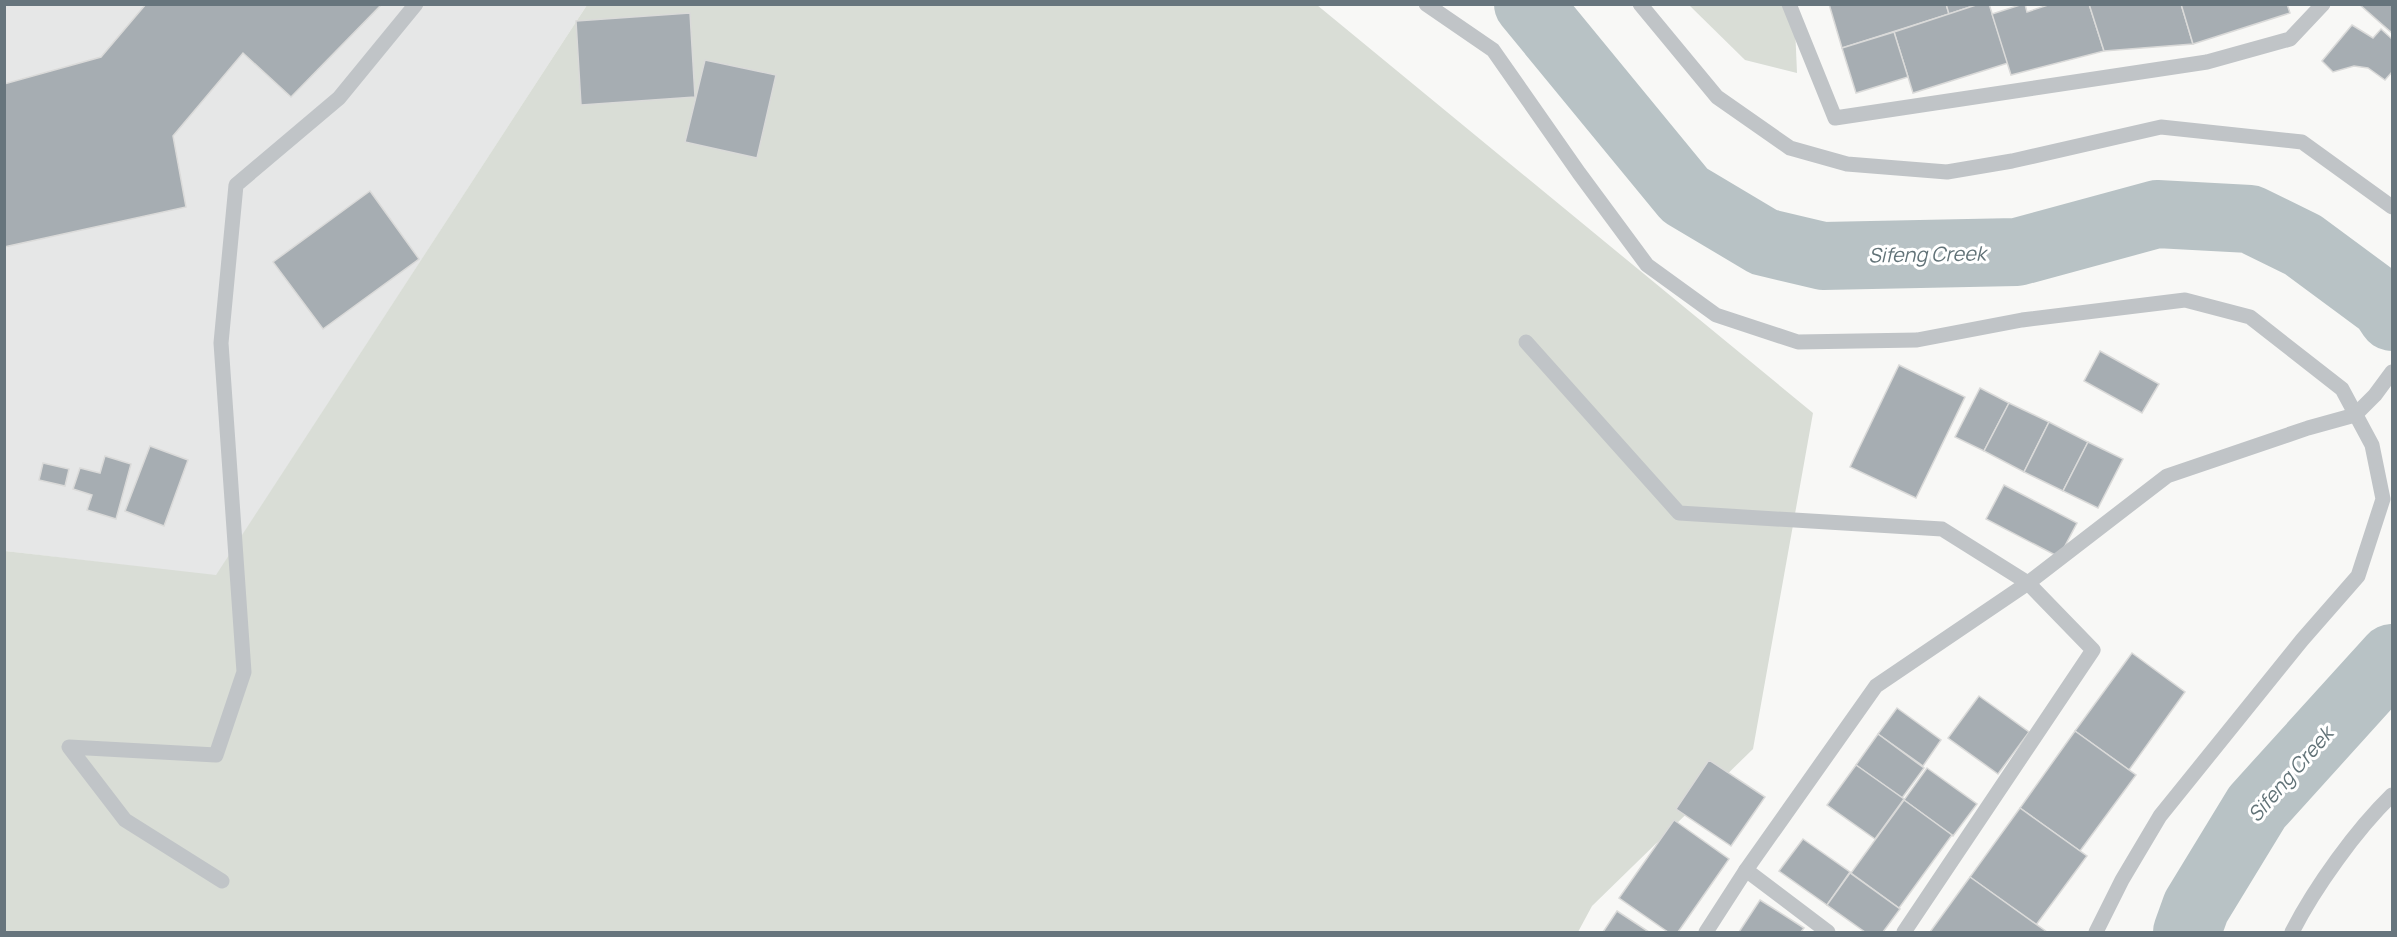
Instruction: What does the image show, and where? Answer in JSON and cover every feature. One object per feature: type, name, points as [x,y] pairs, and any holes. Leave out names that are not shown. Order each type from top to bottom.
[{"type":"lane","points":[[222,881],[125,820],[69,747],[216,755],[244,672],[221,343],[236,185],[339,98],[416,4]]},
{"type":"lane","points":[[1426,4],[1493,50],[1647,265],[1716,315],[1798,342],[1917,340],[2022,320],[2186,300],[2250,317],[2342,389],[2372,445],[2383,499],[2358,576],[2302,640],[2160,816],[2122,880],[2096,933]]},
{"type":"lane","points":[[1640,4],[1717,97],[1790,148],[1847,164],[1947,172],[2012,161],[2162,127],[2302,142],[2392,207]]},
{"type":"lane","points":[[1789,4],[1835,118],[2207,62],[2290,39],[2323,4]]},
{"type":"lane","points":[[1526,342],[1679,513],[1942,529],[2028,583],[2093,650],[1904,933]]},
{"type":"lane","points":[[1706,933],[1746,870],[1876,686],[2028,583],[2168,476],[2308,428],[2355,415],[2376,395],[2392,372]]},
{"type":"lane","points":[[2292,933],[2317,889],[2377,810],[2392,795]]},
{"type":"lane","points":[[1746,870],[1828,933]]},
{"type":"shaded area","points":[[5,5],[587,5],[216,576],[5,551]]},
{"type":"shaded area","points":[[587,5],[1317,5],[1813,413],[1753,749],[1592,906],[1578,932],[5,932],[5,551],[216,575]]},
{"type":"shaded area","points":[[1689,5],[1783,5],[1795,26],[1797,73],[1745,60]]},
{"type":"building","points":[[146,4],[382,4],[291,97],[243,53],[173,136],[186,207],[4,247],[4,84],[101,57]]},
{"type":"building","points":[[1829,4],[1946,4],[1949,14],[1842,48]]},
{"type":"building","points":[[1946,4],[1979,4],[1949,14]]},
{"type":"building","points":[[1979,4],[1989,4],[2008,63],[1913,93],[1894,32]]},
{"type":"building","points":[[2023,4],[2027,12],[2051,4],[2089,4],[2104,51],[2011,75],[1992,14]]},
{"type":"building","points":[[2089,4],[2181,4],[2193,44],[2104,51]]},
{"type":"building","points":[[2181,4],[2287,4],[2290,13],[2193,44]]},
{"type":"building","points":[[2359,4],[2392,4],[2392,33]]},
{"type":"building","points":[[690,13],[695,97],[581,105],[576,21]]},
{"type":"building","points":[[2352,25],[2373,38],[2381,29],[2392,39],[2392,72],[2385,80],[2368,68],[2354,66],[2333,72],[2322,61]]},
{"type":"building","points":[[1894,32],[1908,77],[1856,93],[1842,48]]},
{"type":"building","points":[[705,60],[776,75],[757,158],[685,142]]},
{"type":"building","points":[[370,191],[419,259],[323,329],[273,262]]},
{"type":"building","points":[[2100,351],[2159,384],[2142,413],[2084,381]]},
{"type":"building","points":[[1899,365],[1965,397],[1916,498],[1850,467]]},
{"type":"building","points":[[1980,388],[2009,403],[1984,451],[1955,437]]},
{"type":"building","points":[[2009,403],[2049,422],[2024,472],[1984,451]]},
{"type":"building","points":[[2049,422],[2088,442],[2063,491],[2024,472]]},
{"type":"building","points":[[2088,442],[2123,459],[2098,508],[2063,491]]},
{"type":"building","points":[[150,446],[188,460],[164,526],[125,511]]},
{"type":"building","points":[[105,456],[131,464],[116,519],[87,510],[92,495],[73,489],[80,468],[100,473]]},
{"type":"building","points":[[43,463],[69,469],[65,486],[39,480]]},
{"type":"building","points":[[2004,485],[2077,523],[2059,557],[1986,519]]},
{"type":"building","points":[[2132,653],[2185,692],[2129,770],[2075,731]]},
{"type":"building","points":[[1979,696],[2029,732],[1998,774],[1948,738]]},
{"type":"building","points":[[1897,708],[1941,740],[1923,766],[1878,734]]},
{"type":"building","points":[[2075,731],[2136,775],[2080,851],[2020,808]]},
{"type":"building","points":[[1878,734],[1924,768],[1902,798],[1856,765]]},
{"type":"building","points":[[1709,760],[1765,797],[1731,846],[1676,809]]},
{"type":"building","points":[[1856,765],[1904,799],[1875,839],[1827,805]]},
{"type":"building","points":[[1927,768],[1977,804],[1953,836],[1904,800]]},
{"type":"building","points":[[1904,800],[1952,835],[1899,908],[1851,873]]},
{"type":"building","points":[[2020,808],[2087,856],[2036,925],[1970,877]]},
{"type":"building","points":[[1674,820],[1729,859],[1678,932],[1668,932],[1619,898]]},
{"type":"building","points":[[1803,839],[1850,872],[1827,905],[1779,871]]},
{"type":"building","points":[[1850,873],[1900,909],[1883,932],[1865,932],[1827,905]]},
{"type":"building","points":[[1970,877],[2047,932],[1930,932]]},
{"type":"building","points":[[1760,900],[1804,928],[1801,932],[1739,932]]},
{"type":"building","points":[[1617,911],[1649,932],[1603,932]]},
{"type":"waterway","name":"Sifeng Creek","points":[[1528,4],[1685,195],[1764,242],[1823,256],[2017,252],[2157,214],[2250,219],[2303,245],[2384,305],[2392,317]]},
{"type":"waterway","name":"Sifeng Creek","points":[[2187,932],[2196,907],[2257,807],[2392,658]]}]
